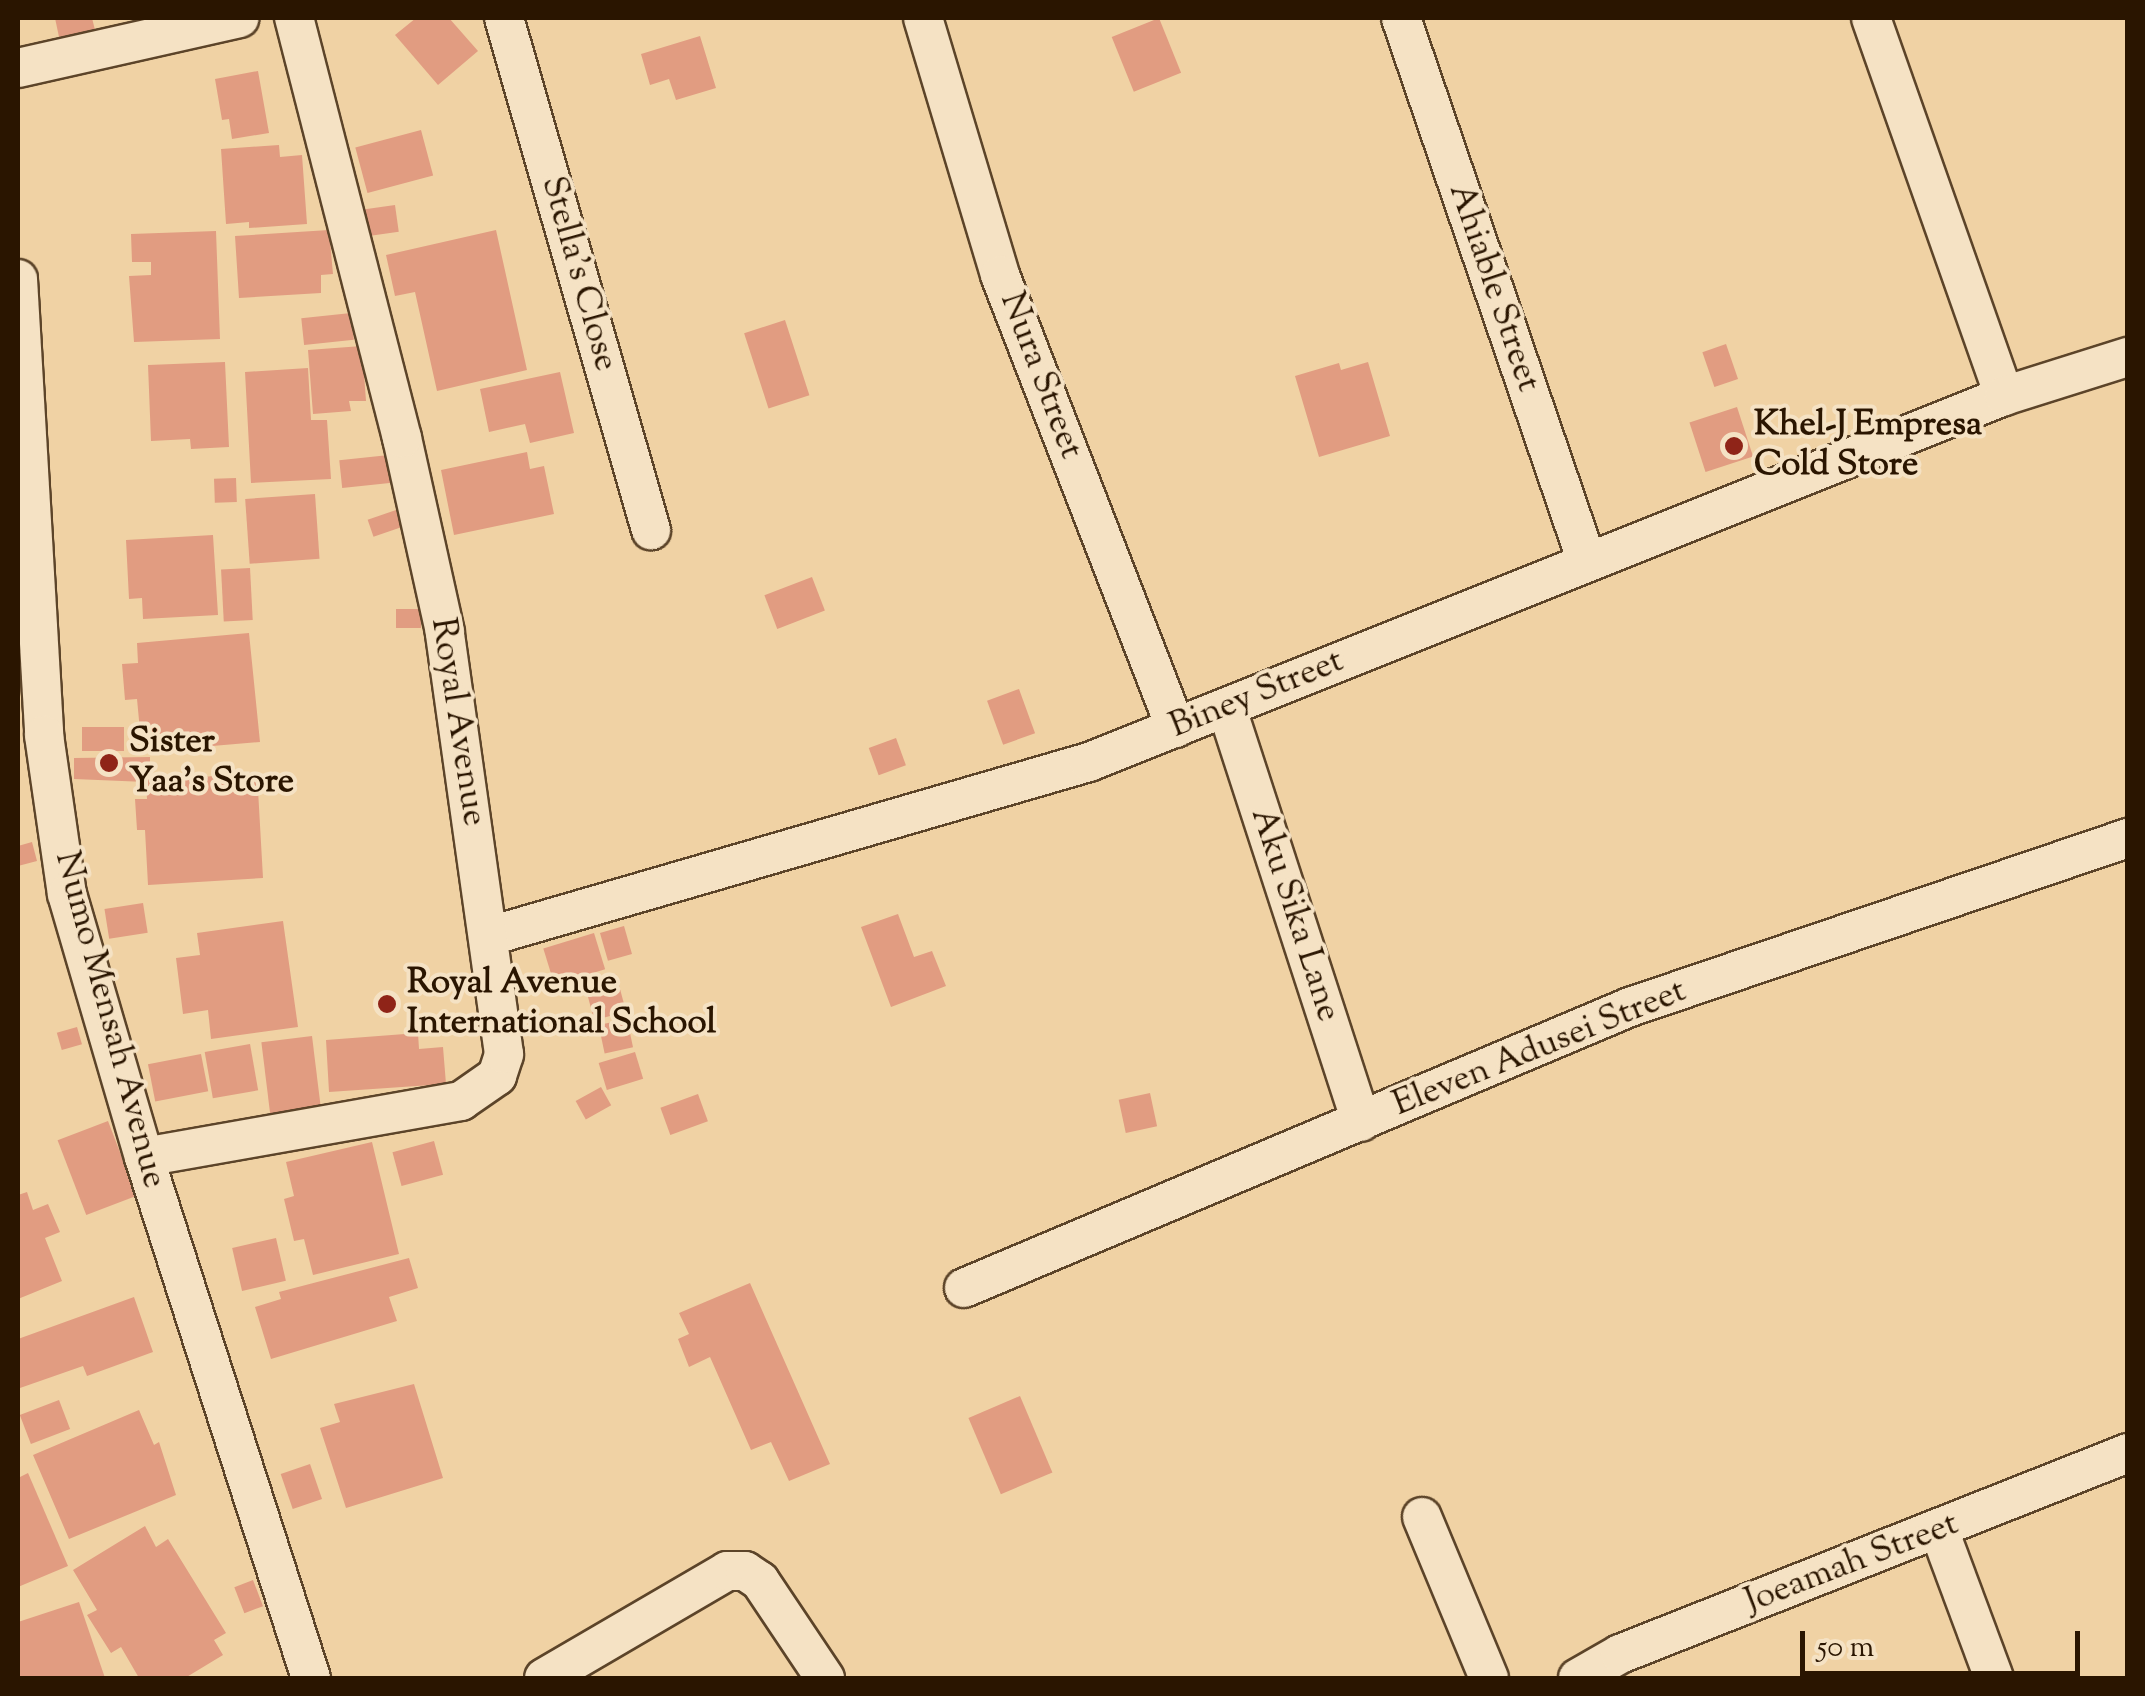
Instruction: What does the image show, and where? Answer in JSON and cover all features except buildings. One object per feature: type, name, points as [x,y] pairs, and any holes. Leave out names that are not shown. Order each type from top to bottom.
[{"type":"street","points":[[18,68],[239,18]]},
{"type":"street","name":"Royal Avenue","points":[[144,1157],[460,1100],[497,1076],[504,1054],[445,632],[402,438],[294,18]]},
{"type":"street","name":"Stella's Close","points":[[504,18],[651,530]]},
{"type":"street","name":"Nura Street","points":[[923,18],[1000,275],[1176,728]]},
{"type":"street","name":"Ahiable Street","points":[[1401,18],[1586,559]]},
{"type":"street","points":[[1871,18],[2004,396]]},
{"type":"street","name":"Numo Mensah Avenue","points":[[18,279],[31,736],[67,894],[144,1157],[312,1678]]},
{"type":"street","name":"Biney Street","points":[[490,936],[1089,762],[1227,709],[1586,559],[2004,396],[2128,356]]},
{"type":"street","name":"Aku Sika Lane","points":[[1227,709],[1361,1122]]},
{"type":"street","name":"Eleven Adusei Street","points":[[964,1288],[1630,1007],[2128,838]]},
{"type":"street","name":"Joeamah Street","points":[[1578,1678],[1620,1654],[2128,1453]]},
{"type":"street","points":[[1422,1517],[1489,1678]]},
{"type":"street","points":[[1938,1530],[1994,1678]]},
{"type":"street","points":[[544,1678],[727,1571],[745,1572],[760,1581],[824,1678]]},
{"type":"place","name":"Khel-J Empresa Cold Store","points":[[1734,446]]},
{"type":"place","name":"Sister Yaa's Store","points":[[109,763]]},
{"type":"place","name":"Royal Avenue International School","points":[[387,1004]]}]
